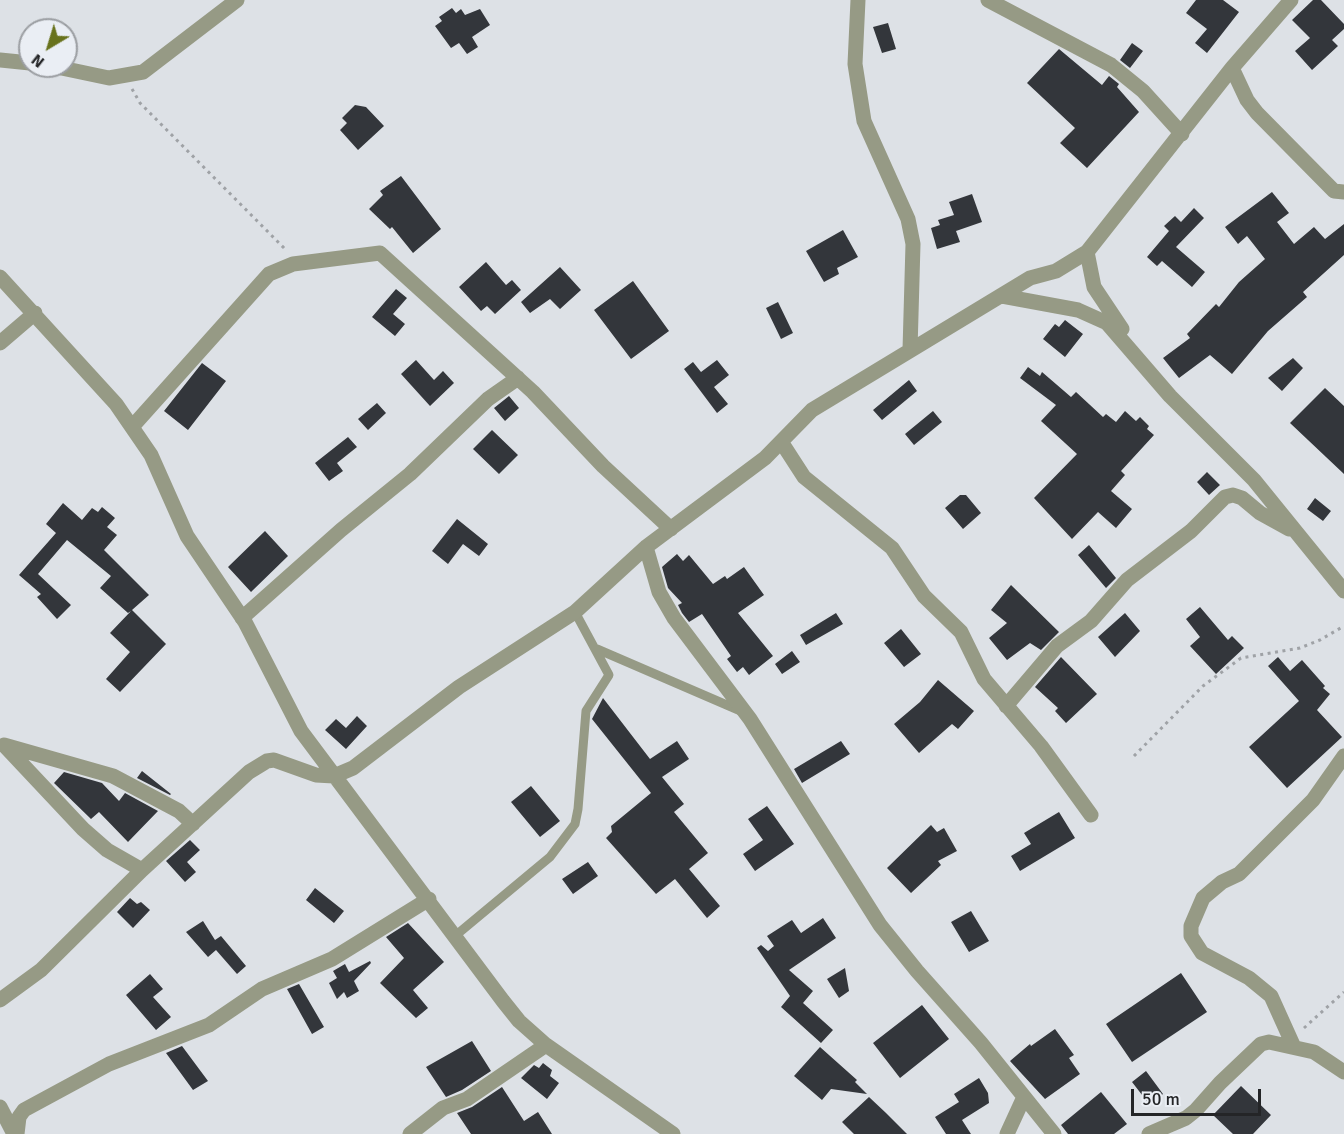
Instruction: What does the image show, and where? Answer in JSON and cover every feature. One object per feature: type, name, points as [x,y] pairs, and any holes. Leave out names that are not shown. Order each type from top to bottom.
[{"type":"street","points":[[78,71],[116,78],[143,72],[237,0]]},
{"type":"street","points":[[858,0],[855,64],[864,122],[908,219],[913,244],[910,350]]},
{"type":"street","points":[[0,1000],[41,970],[142,870],[249,772],[267,761],[274,760],[316,775],[334,776],[353,768],[459,687],[574,612],[646,547],[782,443],[812,410],[1030,278],[1056,271],[1087,252],[1232,68],[1291,0]]},
{"type":"street","points":[[994,1],[1111,65],[1143,91],[1182,134]]},
{"type":"street","points":[[0,60],[18,62]]},
{"type":"street","points":[[1232,68],[1247,100],[1257,113],[1334,191],[1344,192]]},
{"type":"street","points":[[1087,252],[1094,287],[1125,333],[1189,414]]},
{"type":"street","points":[[132,427],[211,342],[264,279],[275,270],[299,263],[380,253],[518,378],[603,466],[671,529]]},
{"type":"street","points":[[0,277],[116,404],[151,455],[187,536],[242,618],[301,731],[519,1021],[546,1045],[673,1134]]},
{"type":"street","points":[[1002,296],[1078,310],[1107,323],[1189,414],[1254,480],[1344,591]]},
{"type":"street","points":[[0,343],[34,313]]},
{"type":"street","points":[[242,618],[341,530],[410,474],[488,399],[518,378]]},
{"type":"street","points":[[782,443],[804,477],[892,548],[924,596],[961,632],[974,663],[1006,706],[1041,746],[1091,815]]},
{"type":"street","points":[[1006,706],[1057,646],[1091,621],[1127,580],[1191,531],[1225,497],[1242,498],[1260,513],[1298,534]]},
{"type":"street","points":[[646,547],[659,592],[674,618],[745,713],[880,925],[1053,1134]]},
{"type":"street","points":[[2,743],[113,776],[179,811],[193,824]]},
{"type":"street","points":[[2,743],[83,829],[107,850],[142,870]]},
{"type":"street","points":[[1293,1043],[1271,996],[1249,978],[1202,953],[1191,936],[1191,926],[1203,898],[1222,882],[1239,874],[1313,800],[1344,756]]},
{"type":"street","points":[[15,1134],[19,1117],[24,1110],[109,1064],[209,1024],[262,988],[332,959],[429,899]]},
{"type":"street","points":[[1149,1134],[1186,1118],[1196,1110],[1220,1083],[1261,1044],[1293,1043],[1325,1057],[1344,1072]]},
{"type":"street","points":[[410,1134],[442,1108],[467,1099],[546,1045]]},
{"type":"street","points":[[1007,1134],[1024,1097]]},
{"type":"street","points":[[0,1107],[15,1134]]},
{"type":"lane","points":[[455,936],[550,857],[575,824],[586,711],[609,677],[597,649],[574,612]]},
{"type":"lane","points":[[597,649],[745,713]]},
{"type":"path","points":[[116,78],[133,90],[140,103],[299,263]]},
{"type":"path","points":[[1134,756],[1203,686],[1241,658],[1300,648],[1344,626]]},
{"type":"path","points":[[1293,1043],[1344,992]]},
{"type":"building","points":[[1196,0],[1223,0],[1239,12],[1207,53],[1195,43],[1207,29],[1186,13]]},
{"type":"building","points":[[1313,0],[1321,0],[1344,24],[1344,29],[1332,40],[1338,46],[1312,70],[1295,51],[1310,38],[1292,20]]},
{"type":"building","points":[[452,8],[456,13],[461,9],[465,15],[480,9],[490,25],[472,37],[478,47],[467,54],[459,43],[451,48],[435,26],[442,21],[439,17]]},
{"type":"building","points":[[888,23],[896,49],[882,53],[873,27]]},
{"type":"building","points":[[1132,43],[1143,51],[1130,68],[1120,60]]},
{"type":"building","points":[[1059,49],[1102,85],[1109,76],[1119,84],[1117,87],[1139,112],[1087,168],[1060,143],[1075,128],[1027,83]]},
{"type":"building","points":[[355,105],[366,107],[384,126],[358,150],[340,130],[347,123],[342,118]]},
{"type":"building","points":[[401,176],[441,229],[413,253],[392,227],[390,229],[369,209],[383,195],[380,191]]},
{"type":"building","points":[[1272,192],[1289,213],[1277,222],[1294,244],[1314,227],[1325,239],[1344,224],[1344,255],[1303,292],[1307,297],[1268,331],[1232,374],[1210,355],[1179,378],[1163,358],[1190,338],[1187,334],[1216,304],[1219,307],[1239,282],[1265,259],[1247,236],[1238,244],[1225,227]]},
{"type":"building","points":[[972,194],[982,222],[956,231],[960,242],[937,249],[931,228],[940,225],[938,220],[954,215],[949,202]]},
{"type":"building","points":[[1194,208],[1204,218],[1176,247],[1205,272],[1192,287],[1162,261],[1157,266],[1147,257],[1169,231],[1164,226],[1175,216],[1181,222]]},
{"type":"building","points":[[843,230],[858,257],[837,268],[839,274],[824,282],[806,251]]},
{"type":"building","points":[[486,262],[506,285],[512,280],[521,290],[495,314],[487,306],[481,311],[459,287]]},
{"type":"building","points":[[560,267],[581,290],[560,309],[550,299],[530,313],[521,302]]},
{"type":"building","points":[[633,281],[669,331],[631,359],[594,310]]},
{"type":"building","points":[[396,289],[407,298],[393,314],[405,324],[395,336],[372,317]]},
{"type":"building","points":[[778,302],[793,333],[781,339],[766,308]]},
{"type":"building","points":[[1065,320],[1083,334],[1065,357],[1043,339],[1055,324],[1059,327]]},
{"type":"building","points":[[1293,358],[1303,368],[1282,391],[1268,378]]},
{"type":"building","points":[[416,360],[434,380],[443,371],[454,383],[430,406],[401,374]]},
{"type":"building","points":[[717,360],[729,375],[714,387],[728,404],[717,413],[684,369],[693,362],[701,372]]},
{"type":"building","points":[[202,363],[226,381],[188,430],[164,411]]},
{"type":"building","points":[[1028,367],[1040,376],[1042,372],[1071,397],[1076,392],[1103,417],[1106,414],[1116,422],[1125,411],[1136,421],[1140,417],[1149,426],[1147,429],[1154,435],[1121,471],[1125,475],[1111,491],[1132,509],[1116,528],[1098,512],[1072,539],[1034,498],[1077,454],[1041,421],[1056,405],[1020,378]]},
{"type":"building","points":[[909,380],[917,391],[882,420],[873,410]]},
{"type":"building","points":[[1325,388],[1344,406],[1344,474],[1290,423]]},
{"type":"building","points":[[509,396],[519,408],[505,421],[494,408]]},
{"type":"building","points":[[377,403],[386,413],[368,430],[358,419]]},
{"type":"building","points":[[933,411],[942,422],[914,445],[905,434]]},
{"type":"building","points":[[492,430],[518,455],[499,474],[473,449]]},
{"type":"building","points":[[348,437],[357,447],[337,463],[343,471],[329,481],[315,463]]},
{"type":"building","points":[[1207,472],[1220,485],[1209,495],[1197,482]]},
{"type":"building","points":[[960,495],[966,495],[981,513],[963,529],[945,508]]},
{"type":"building","points":[[1315,498],[1331,511],[1323,521],[1307,509]]},
{"type":"building","points":[[63,503],[82,520],[92,508],[98,512],[102,507],[115,518],[107,527],[117,535],[104,550],[149,595],[132,610],[166,644],[120,692],[106,679],[130,652],[110,633],[131,611],[128,613],[100,588],[111,576],[67,540],[38,574],[71,605],[57,619],[37,597],[41,594],[19,575],[56,533],[46,524]]},
{"type":"building","points":[[457,519],[488,544],[479,556],[463,544],[448,564],[432,551]]},
{"type":"building","points":[[265,531],[288,556],[251,592],[228,567]]},
{"type":"building","points":[[1089,545],[1116,578],[1106,588],[1078,555]]},
{"type":"building","points":[[677,554],[683,561],[689,555],[713,584],[725,576],[727,579],[744,567],[764,595],[738,613],[773,656],[749,675],[743,667],[737,672],[727,659],[731,656],[702,614],[689,622],[682,613],[678,605],[682,603],[668,588],[662,567]]},
{"type":"building","points":[[1011,585],[1059,632],[1041,650],[1030,643],[1007,660],[989,638],[1007,623],[991,610]]},
{"type":"building","points":[[1200,607],[1228,640],[1232,636],[1244,648],[1216,674],[1190,646],[1200,637],[1186,619]]},
{"type":"building","points":[[836,613],[843,624],[806,645],[800,635]]},
{"type":"building","points":[[1125,613],[1140,631],[1115,657],[1098,637]]},
{"type":"building","points":[[901,629],[921,654],[904,667],[884,643]]},
{"type":"building","points":[[792,651],[800,662],[782,674],[775,664]]},
{"type":"building","points":[[1061,657],[1097,694],[1066,723],[1055,711],[1058,708],[1035,687]]},
{"type":"building","points":[[1278,657],[1290,671],[1302,660],[1325,686],[1323,688],[1330,694],[1317,710],[1342,737],[1287,788],[1249,747],[1299,701],[1268,666]]},
{"type":"building","points":[[938,680],[974,711],[958,729],[952,724],[919,753],[894,724],[920,702]]},
{"type":"building","points":[[603,698],[650,759],[677,741],[689,759],[662,777],[684,804],[674,812],[708,853],[689,869],[720,906],[707,918],[675,879],[656,894],[606,838],[612,832],[611,826],[651,793],[592,719]]},
{"type":"building","points":[[357,716],[367,726],[346,749],[325,730],[336,719],[346,728]]},
{"type":"building","points":[[841,741],[850,754],[802,783],[794,769]]},
{"type":"building","points":[[142,771],[171,794],[137,778]]},
{"type":"building","points":[[64,772],[102,783],[119,801],[125,793],[158,811],[128,842],[99,812],[91,819],[54,783]]},
{"type":"building","points":[[531,786],[560,821],[540,837],[511,802]]},
{"type":"building","points":[[767,806],[794,844],[755,871],[743,854],[763,840],[748,819]]},
{"type":"building","points":[[1059,812],[1075,838],[1020,871],[1011,856],[1031,844],[1024,833]]},
{"type":"building","points":[[931,825],[937,832],[944,828],[957,851],[938,861],[941,865],[911,893],[887,868]]},
{"type":"building","points":[[190,840],[200,850],[187,862],[196,872],[185,882],[166,861]]},
{"type":"building","points":[[588,862],[598,876],[573,894],[562,879]]},
{"type":"building","points":[[315,888],[344,911],[334,923],[306,900]]},
{"type":"building","points":[[130,898],[137,904],[141,902],[150,910],[133,928],[117,912]]},
{"type":"building","points":[[971,911],[989,941],[969,952],[951,922]]},
{"type":"building","points":[[823,918],[836,938],[789,970],[813,991],[803,1003],[833,1030],[821,1043],[781,1007],[790,996],[757,948],[761,945],[768,951],[774,946],[767,936],[792,920],[801,933]]},
{"type":"building","points":[[203,921],[215,940],[221,936],[246,966],[237,974],[216,950],[208,957],[186,932]]},
{"type":"building","points":[[408,923],[444,962],[413,990],[428,1008],[416,1018],[380,983],[404,958],[386,937]]},
{"type":"building","points":[[370,961],[371,963],[354,981],[359,991],[347,998],[344,992],[337,999],[329,983],[337,978],[333,971],[345,964],[349,972]]},
{"type":"building","points":[[845,968],[849,991],[839,998],[827,979]]},
{"type":"building","points":[[1181,973],[1207,1012],[1132,1062],[1106,1024]]},
{"type":"building","points":[[150,974],[163,989],[153,997],[171,1017],[156,1030],[126,995]]},
{"type":"building","points":[[299,984],[324,1027],[312,1034],[287,989]]},
{"type":"building","points":[[922,1005],[949,1039],[900,1078],[873,1043]]},
{"type":"building","points":[[1055,1029],[1074,1055],[1069,1058],[1080,1074],[1045,1099],[1010,1061],[1030,1044],[1031,1046]]},
{"type":"building","points":[[472,1041],[491,1071],[462,1090],[446,1097],[426,1067]]},
{"type":"building","points":[[182,1046],[208,1081],[193,1090],[166,1053]]},
{"type":"building","points":[[820,1047],[857,1080],[855,1082],[867,1094],[831,1089],[822,1100],[794,1076]]},
{"type":"building","points":[[543,1063],[552,1070],[550,1076],[559,1083],[547,1099],[521,1078],[534,1065],[539,1068]]},
{"type":"building","points":[[1146,1071],[1163,1094],[1149,1104],[1132,1082]]},
{"type":"building","points":[[979,1078],[988,1093],[989,1103],[962,1120],[971,1134],[946,1134],[935,1117],[959,1102],[954,1094]]},
{"type":"building","points":[[1241,1086],[1271,1115],[1253,1134],[1233,1134],[1213,1115]]},
{"type":"building","points":[[502,1087],[524,1121],[538,1112],[552,1134],[471,1134],[457,1113],[472,1107]]},
{"type":"building","points":[[1101,1092],[1127,1124],[1114,1134],[1068,1134],[1061,1125]]},
{"type":"building","points":[[869,1097],[907,1134],[854,1134],[842,1122]]}]
